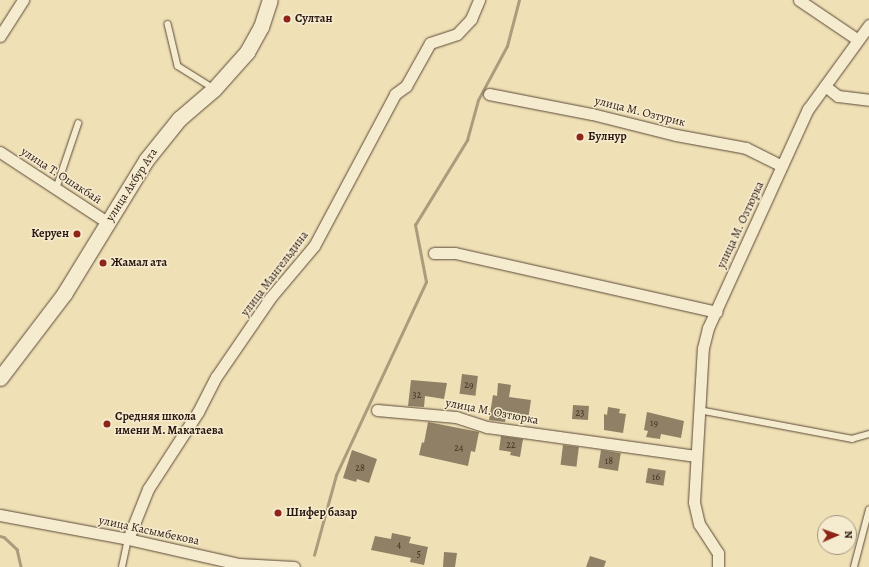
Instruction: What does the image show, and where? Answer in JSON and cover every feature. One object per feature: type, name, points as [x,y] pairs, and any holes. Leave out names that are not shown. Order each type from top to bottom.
[{"type":"main road","name":"улица Акбур Ата","points":[[0,378],[64,294],[146,160],[180,119],[214,89],[247,52],[261,27],[270,0]]},
{"type":"street","points":[[0,36],[24,0]]},
{"type":"street","name":"улица Мангельдина","points":[[128,539],[148,490],[198,412],[216,377],[270,298],[314,246],[395,94],[406,86],[430,42],[457,34],[471,19],[479,0]]},
{"type":"street","points":[[799,0],[858,40]]},
{"type":"street","name":"улица М. Озтюрка","points":[[718,567],[718,553],[699,524],[694,502],[703,348],[708,328],[808,109],[869,25]]},
{"type":"street","points":[[825,86],[838,96],[869,100]]},
{"type":"street","name":"улица М. Озтурик","points":[[489,94],[592,114],[676,135],[746,148],[782,166]]},
{"type":"street","name":"улица Т. Ошакбай","points":[[0,152],[107,222]]},
{"type":"street","points":[[434,253],[455,253],[716,312]]},
{"type":"street","name":"улица М. Озтюрка","points":[[377,410],[456,417],[487,427],[696,456]]},
{"type":"street","name":"улица Касымбекова","points":[[0,515],[128,539],[239,564],[294,567]]},
{"type":"lane","points":[[168,24],[178,66],[214,89]]},
{"type":"lane","points":[[56,189],[78,124]]},
{"type":"lane","points":[[699,410],[852,439],[869,434]]},
{"type":"lane","points":[[854,567],[869,510]]},
{"type":"lane","points":[[122,567],[128,539]]},
{"type":"building","points":[[462,374],[478,376],[475,396],[460,394]]},
{"type":"building","points":[[411,380],[447,383],[444,399],[425,396],[424,407],[408,406]]},
{"type":"building","points":[[498,383],[511,385],[509,397],[531,400],[528,420],[506,417],[505,422],[489,420],[493,395],[497,396]]},
{"type":"building","points":[[573,405],[589,406],[588,420],[572,419]]},
{"type":"building","points":[[608,407],[620,409],[619,413],[626,414],[623,433],[604,430],[604,414],[607,415]]},
{"type":"building","points":[[647,412],[684,421],[681,438],[661,434],[660,439],[646,437],[648,431],[644,430]]},
{"type":"building","points":[[428,422],[479,432],[475,452],[471,451],[468,466],[419,455],[422,442],[424,443]]},
{"type":"building","points":[[501,436],[523,439],[520,457],[510,455],[511,452],[499,450]]},
{"type":"building","points":[[563,445],[579,447],[576,467],[561,465]]},
{"type":"building","points":[[352,450],[377,459],[369,483],[357,479],[356,482],[343,478]]},
{"type":"building","points":[[601,450],[621,453],[618,471],[598,468]]},
{"type":"building","points":[[648,468],[666,471],[663,486],[646,483]]},
{"type":"building","points":[[392,533],[411,537],[409,543],[428,547],[424,565],[410,562],[411,558],[371,550],[375,536],[391,539]]},
{"type":"building","points":[[444,552],[457,553],[455,567],[443,567]]},
{"type":"building","points":[[590,556],[606,561],[604,567],[586,567]]},
{"type":"waterway","points":[[314,555],[336,475],[426,282],[415,225],[467,140],[478,100],[507,46],[519,0]]},
{"type":"waterway","points":[[0,536],[4,537],[17,549],[21,567]]},
{"type":"place","name":"Султан","points":[[287,19]]},
{"type":"place","name":"Булнур","points":[[580,137]]},
{"type":"place","name":"Керуен","points":[[77,234]]},
{"type":"place","name":"Жамал ата","points":[[103,263]]},
{"type":"place","name":"Средняя школа имени М. Макатаева","points":[[107,424]]},
{"type":"place","name":"Шифер базар","points":[[278,513]]}]
